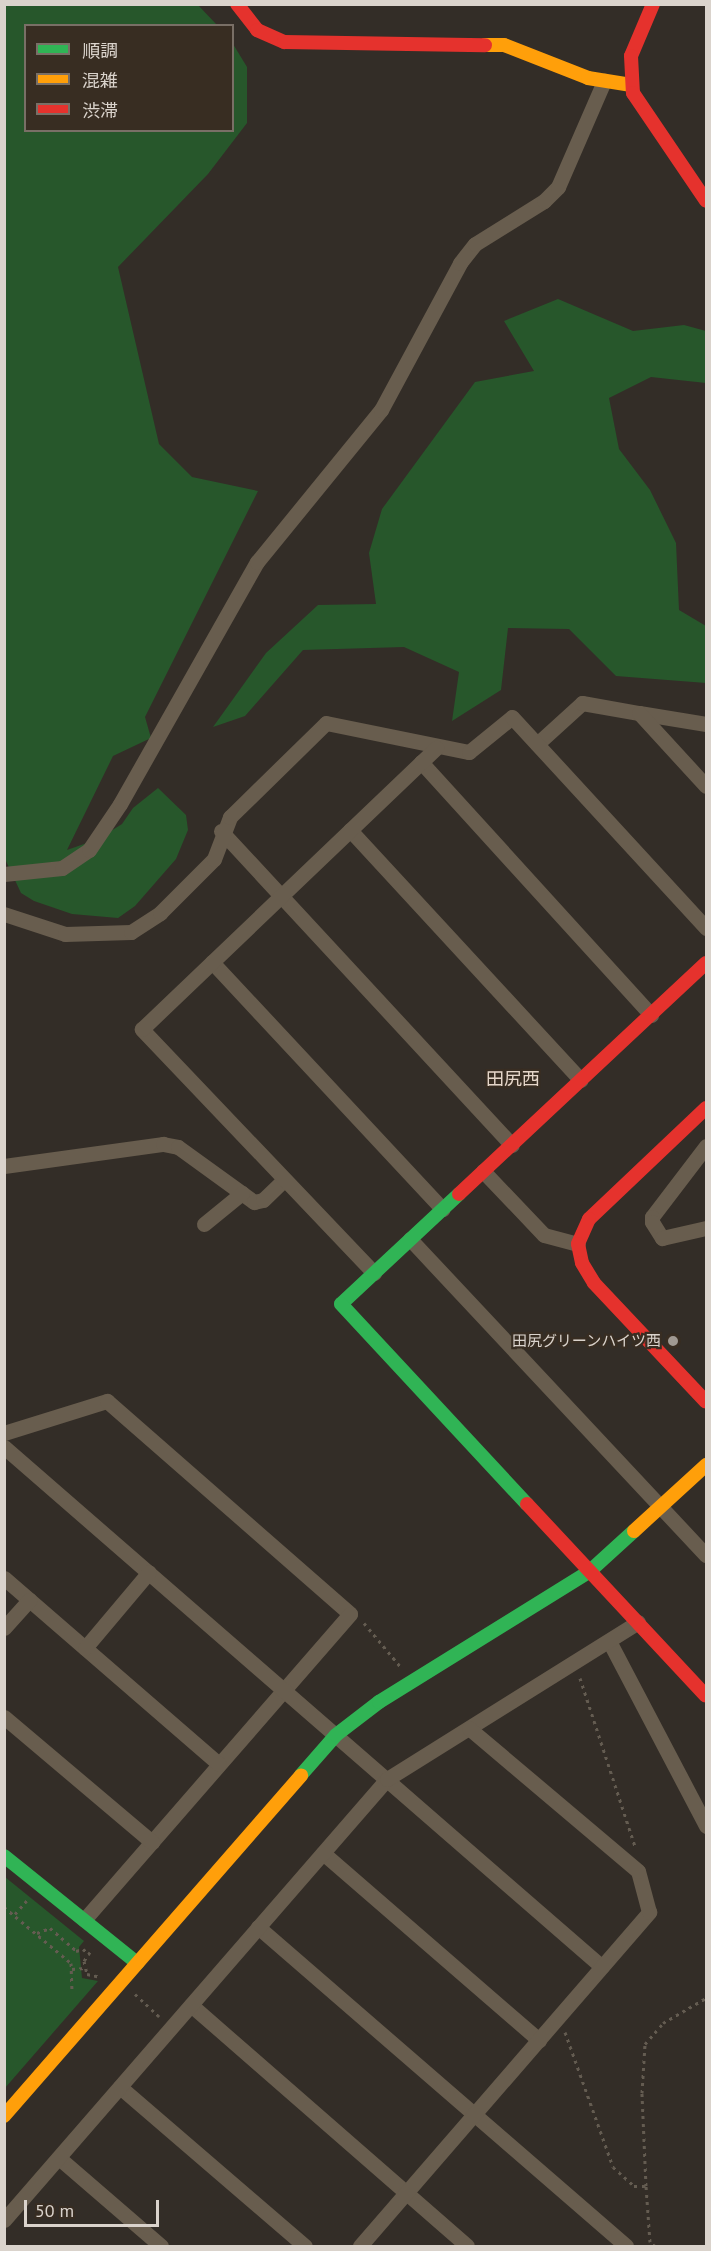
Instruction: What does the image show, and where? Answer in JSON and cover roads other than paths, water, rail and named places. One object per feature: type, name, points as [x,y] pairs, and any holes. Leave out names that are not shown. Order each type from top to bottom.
[{"type":"street","points":[[237,4],[257,30],[284,42],[504,45],[604,81],[631,85]]},
{"type":"street","points":[[653,4],[631,56],[631,85],[639,107],[706,201]]},
{"type":"street","points":[[4,874],[62,868],[89,850],[120,804],[256,562],[381,410],[460,262],[475,244],[544,201],[558,187],[604,81]]},
{"type":"street","points":[[537,744],[582,703],[706,724]]},
{"type":"street","points":[[639,713],[706,786]]},
{"type":"street","points":[[4,914],[64,934],[130,932],[160,913],[214,859],[221,831],[230,818],[326,723],[436,748],[469,752],[512,717],[706,928]]},
{"type":"street","points":[[374,1274],[142,1029],[436,748]]},
{"type":"street","points":[[421,762],[651,1015]]},
{"type":"street","points":[[350,830],[581,1080]]},
{"type":"street","points":[[221,831],[512,1145]]},
{"type":"street","points":[[212,962],[442,1209]]},
{"type":"street","points":[[706,963],[341,1304],[706,1696]]},
{"type":"street","points":[[706,1108],[589,1218],[578,1244],[582,1263],[594,1283],[706,1402]]},
{"type":"street","points":[[4,1166],[163,1144],[178,1147],[254,1202],[263,1200],[284,1180]]},
{"type":"street","points":[[706,1146],[652,1217],[652,1222],[662,1238],[706,1228]]},
{"type":"street","points":[[483,1171],[544,1235],[578,1244]]},
{"type":"street","points":[[204,1224],[242,1193]]},
{"type":"street","points":[[410,1239],[706,1555]]},
{"type":"street","points":[[4,1433],[107,1401],[350,1614],[84,1920]]},
{"type":"street","points":[[4,1447],[602,1967]]},
{"type":"street","points":[[4,2116],[336,1735],[380,1702],[590,1571],[706,1465]]},
{"type":"street","points":[[85,1648],[149,1572]]},
{"type":"street","points":[[4,1578],[219,1764]]},
{"type":"street","points":[[4,1628],[29,1600]]},
{"type":"street","points":[[4,2220],[387,1779],[638,1623]]},
{"type":"street","points":[[609,1641],[706,1826]]},
{"type":"street","points":[[4,1717],[152,1842]]},
{"type":"street","points":[[360,2247],[649,1912],[638,1871],[469,1728]]},
{"type":"street","points":[[323,1852],[539,2040]]},
{"type":"street","points":[[4,1856],[137,1964]]},
{"type":"street","points":[[258,1927],[626,2247]]},
{"type":"street","points":[[191,2005],[467,2247]]},
{"type":"street","points":[[120,2087],[304,2247]]},
{"type":"street","points":[[59,2158],[161,2247]]},
{"type":"place","name":"田尻グリーンハイツ西","points":[[673,1341]]},
{"type":"district","name":"田尻西","points":[[513,1079]]}]
